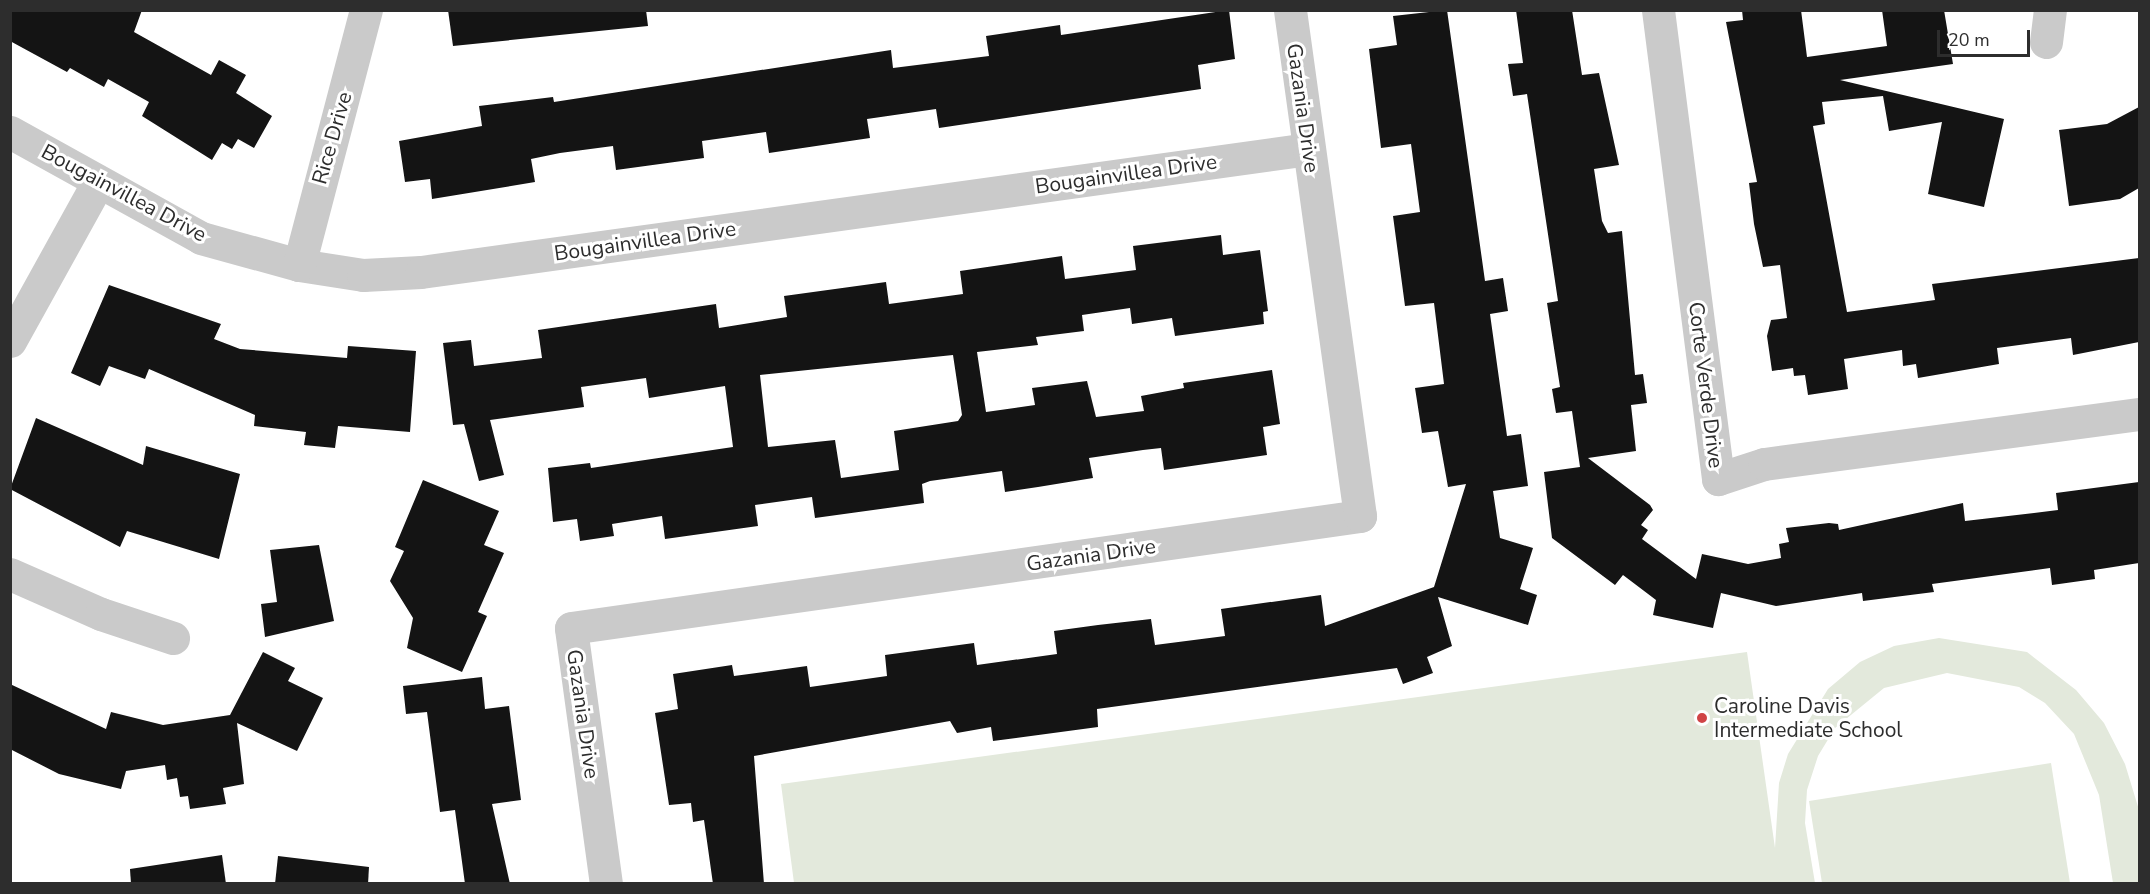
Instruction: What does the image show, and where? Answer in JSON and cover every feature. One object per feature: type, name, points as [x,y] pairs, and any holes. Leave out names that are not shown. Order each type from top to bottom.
[{"type":"street","name":"Rice Drive","points":[[299,265],[366,10]]},
{"type":"street","name":"Gazania Drive","points":[[606,884],[571,628],[1360,516],[1290,10]]},
{"type":"street","name":"Corte Verde Drive","points":[[1658,10],[1718,479],[1764,464],[2139,414]]},
{"type":"street","name":"Bougainvillea Drive","points":[[10,132],[201,238],[299,265],[363,275],[421,272],[1308,149]]},
{"type":"street","points":[[10,341],[98,182]]},
{"type":"street","points":[[10,574],[101,614],[173,638]]},
{"type":"shaded area","name":"Caroline Davis Intermediate School","points":[[1939,638],[2027,652],[2076,690],[2104,723],[2125,764],[2139,810],[2139,883],[2113,883],[2099,795],[2074,734],[2045,703],[2019,687],[1947,673],[1884,688],[1835,728],[1818,756],[1807,790],[1805,823],[1815,883],[794,883],[781,784],[1747,652],[1775,848],[1779,783],[1788,754],[1828,689],[1860,662],[1894,646]]},
{"type":"shaded area","points":[[2051,763],[2070,883],[1822,883],[1809,801]]},
{"type":"building","points":[[10,10],[142,10],[134,32],[211,75],[219,60],[246,75],[236,93],[272,116],[254,148],[238,139],[232,149],[222,143],[212,160],[142,116],[149,102],[108,79],[104,87],[70,68],[67,72],[10,41]]},
{"type":"building","points":[[448,10],[646,10],[648,26],[453,46]]},
{"type":"building","points":[[1229,10],[1235,59],[1198,65],[1201,89],[939,128],[936,109],[867,119],[870,138],[769,153],[766,132],[702,141],[704,158],[616,170],[613,146],[560,153],[531,159],[535,182],[432,199],[430,179],[405,182],[399,141],[482,126],[479,106],[553,97],[554,102],[891,50],[893,68],[989,56],[986,36],[1060,25],[1061,35]]},
{"type":"building","points":[[1447,10],[1485,281],[1503,278],[1508,311],[1490,314],[1507,436],[1521,434],[1528,486],[1493,491],[1500,538],[1533,548],[1520,589],[1537,595],[1528,625],[1438,597],[1452,646],[1427,657],[1433,673],[1403,684],[1397,668],[1097,709],[1098,727],[993,741],[991,727],[957,733],[950,721],[754,756],[764,884],[713,884],[704,820],[693,822],[691,803],[669,805],[655,713],[678,709],[673,674],[732,665],[734,676],[807,666],[810,687],[887,676],[885,655],[974,643],[977,665],[1057,654],[1054,631],[1098,625],[1151,619],[1155,645],[1225,636],[1221,609],[1321,595],[1325,626],[1434,587],[1466,484],[1448,487],[1438,431],[1422,433],[1415,388],[1444,384],[1434,303],[1405,306],[1393,216],[1420,212],[1411,144],[1381,148],[1369,49],[1397,45],[1393,16]]},
{"type":"building","points":[[1516,10],[1572,10],[1582,75],[1599,73],[1619,165],[1594,169],[1602,221],[1608,233],[1622,231],[1635,375],[1643,374],[1647,403],[1631,405],[1636,451],[1588,458],[1650,505],[1653,510],[1641,525],[1648,530],[1642,539],[1696,579],[1702,554],[1748,564],[1781,558],[1779,544],[1789,542],[1786,528],[1829,523],[1838,524],[1839,530],[1963,503],[1965,521],[2058,510],[2056,493],[2139,482],[2139,563],[2094,570],[2095,579],[2052,585],[2050,568],[1932,584],[1934,592],[1863,601],[1862,593],[1776,606],[1721,593],[1713,628],[1653,615],[1656,600],[1623,575],[1615,585],[1552,538],[1544,472],[1580,467],[1572,411],[1556,413],[1552,389],[1560,387],[1547,303],[1558,301],[1527,94],[1513,96],[1508,64],[1523,63]]},
{"type":"building","points":[[1742,10],[1801,10],[1807,57],[1887,46],[1882,10],[1944,10],[1953,64],[1840,80],[2004,119],[1984,207],[1928,194],[1942,122],[1889,131],[1883,96],[1822,102],[1825,124],[1813,126],[1847,312],[1935,300],[1932,284],[2139,258],[2139,342],[2073,355],[2071,338],[1997,348],[1999,364],[1918,378],[1916,364],[1903,366],[1902,350],[1844,359],[1848,389],[1808,395],[1805,375],[1794,376],[1793,368],[1772,371],[1767,336],[1771,320],[1787,318],[1780,265],[1763,267],[1754,224],[1749,183],[1757,182],[1726,22],[1743,20]]},
{"type":"building","points":[[2139,107],[2139,188],[2120,199],[2069,206],[2059,130],[2107,124]]},
{"type":"building","points":[[1221,235],[1223,255],[1260,250],[1268,311],[1263,312],[1264,324],[1175,336],[1172,318],[1132,324],[1130,308],[1082,315],[1084,331],[1036,337],[1038,345],[977,352],[986,412],[1035,405],[1032,388],[1087,381],[1096,417],[1144,411],[1141,396],[1184,388],[1183,383],[1272,370],[1280,424],[1263,427],[1267,455],[1164,470],[1161,448],[1143,450],[1089,458],[1093,478],[1038,487],[1005,492],[1002,471],[922,484],[924,503],[815,518],[812,497],[755,505],[758,526],[665,539],[662,516],[612,524],[614,536],[580,541],[577,519],[553,522],[548,468],[590,463],[591,468],[733,447],[725,386],[649,398],[646,378],[581,387],[584,407],[490,420],[504,475],[479,481],[464,424],[453,425],[443,343],[471,340],[474,366],[542,358],[538,330],[716,304],[719,328],[787,317],[784,296],[886,282],[889,304],[963,294],[960,271],[1062,256],[1065,279],[1136,270],[1133,246]],"holes":[[[953,355],[962,415],[958,421],[894,431],[899,470],[841,478],[835,440],[768,447],[760,375]]]},
{"type":"building","points":[[109,285],[221,324],[214,339],[240,349],[347,358],[348,346],[416,351],[410,432],[338,426],[335,448],[304,445],[306,432],[254,426],[255,415],[149,369],[145,379],[109,366],[100,386],[71,373]]},
{"type":"building","points":[[36,418],[143,465],[146,446],[240,474],[219,559],[127,531],[120,547],[10,489]]},
{"type":"building","points":[[423,480],[499,511],[484,545],[504,553],[478,612],[487,616],[462,672],[407,648],[413,618],[390,581],[404,551],[395,547]]},
{"type":"building","points":[[319,545],[334,621],[265,637],[261,604],[277,602],[270,550]]},
{"type":"building","points":[[263,652],[295,668],[288,681],[323,698],[297,751],[237,723],[244,784],[223,788],[226,804],[190,809],[188,796],[180,797],[177,778],[167,780],[165,765],[126,771],[121,789],[59,774],[10,749],[10,684],[106,729],[111,712],[163,725],[230,715]]},
{"type":"building","points":[[482,677],[485,709],[509,706],[521,800],[492,804],[510,884],[465,884],[455,810],[440,812],[427,712],[406,714],[403,686]]},
{"type":"building","points":[[222,855],[226,884],[131,884],[130,869]]},
{"type":"building","points":[[278,856],[369,867],[368,884],[275,884]]},
{"type":"place","name":"Caroline Davis Intermediate School","points":[[1702,718]]}]
